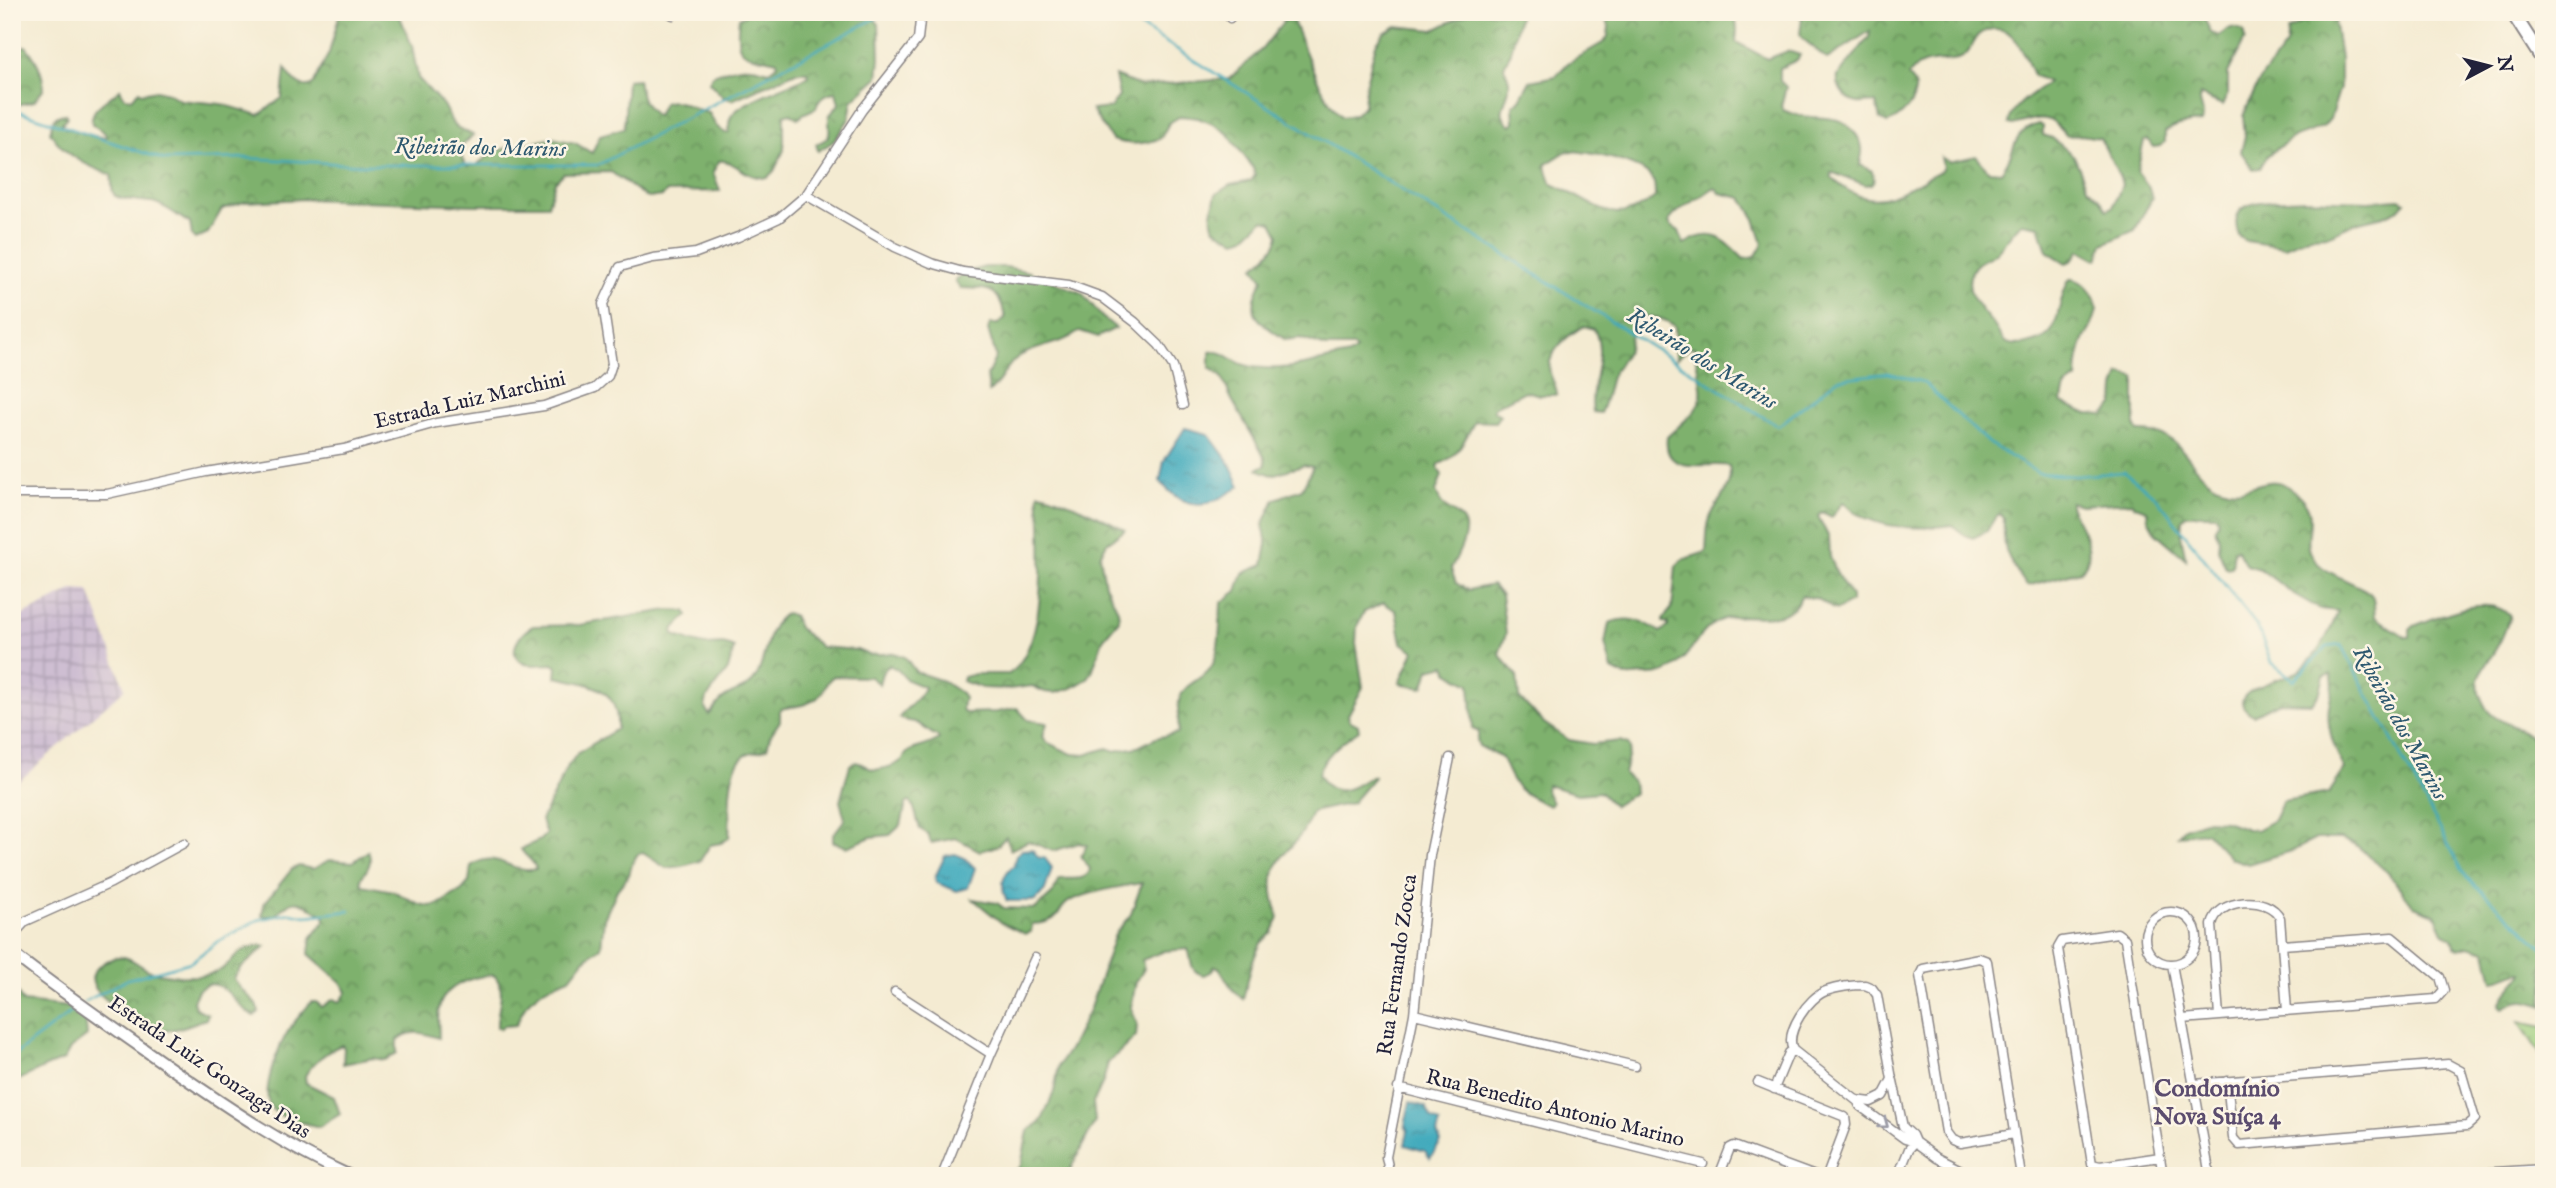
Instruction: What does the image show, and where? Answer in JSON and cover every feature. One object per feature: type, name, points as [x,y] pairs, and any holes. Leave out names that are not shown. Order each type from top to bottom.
[{"type":"main road","points":[[2512,12],[2539,45],[2544,62]]},
{"type":"main road","name":"Estrada Luiz Gonzaga Dias","points":[[12,953],[86,1010],[249,1122],[309,1157],[350,1176]]},
{"type":"street","name":"Estrada Luiz Marchini","points":[[12,494],[107,494],[206,472],[344,449],[436,424],[544,406],[595,388],[608,376],[612,364],[604,304],[620,267],[653,258],[696,253],[779,218],[806,195],[862,110],[918,39],[921,12]]},
{"type":"street","points":[[806,195],[895,247],[932,263],[963,272],[1069,285],[1101,297],[1135,322],[1159,345],[1173,366],[1183,405]]},
{"type":"street","name":"Rua Fernando Zocca","points":[[1390,1176],[1386,1157],[1414,1014],[1430,855],[1450,758]]},
{"type":"street","points":[[12,936],[26,921],[111,883],[184,843]]},
{"type":"street","points":[[2220,1016],[2212,925],[2216,912],[2228,905],[2259,902],[2275,910],[2280,918],[2287,1011]]},
{"type":"street","points":[[2169,913],[2187,918],[2196,934],[2195,946],[2189,957],[2172,964],[2155,959],[2145,943],[2146,931],[2152,920],[2169,913]]},
{"type":"street","points":[[2160,1157],[2101,1166],[2092,1164],[2057,948],[2062,941],[2117,933],[2125,939],[2160,1157],[2163,1176]]},
{"type":"street","points":[[2182,1019],[2436,999],[2444,986],[2440,977],[2392,937],[2282,945]]},
{"type":"street","points":[[942,1176],[991,1054],[1035,958]]},
{"type":"street","points":[[2014,1134],[1964,1143],[1952,1140],[1946,1132],[1920,975],[1923,969],[1979,958],[1987,961],[2021,1176]]},
{"type":"street","points":[[2172,964],[2210,1176]]},
{"type":"street","points":[[1915,1142],[1903,1127],[1877,995],[1866,985],[1826,991],[1811,1001],[1790,1035],[1793,1049],[1860,1106],[1905,1139],[1915,1142],[1937,1158],[1973,1176]]},
{"type":"street","points":[[895,992],[991,1054]]},
{"type":"street","points":[[1414,1014],[1636,1066]]},
{"type":"street","points":[[1774,1089],[1793,1049]]},
{"type":"street","points":[[2194,1084],[2227,1081],[2448,1064],[2461,1071],[2475,1119],[2468,1126],[2239,1145],[2233,1138],[2227,1081]]},
{"type":"street","points":[[1856,1100],[1877,1100],[1887,1091],[1892,1079]]},
{"type":"street","points":[[1758,1083],[1846,1119],[1827,1176]]},
{"type":"street","name":"Rua Benedito Antonio Marino","points":[[1398,1088],[1703,1164]]},
{"type":"street","points":[[1901,1175],[1909,1149],[1915,1142]]},
{"type":"street","points":[[1719,1176],[1730,1148],[1734,1146],[1815,1176]]},
{"type":"street","points":[[2431,1176],[2544,1169]]},
{"type":"shaded area","points":[[72,590],[89,591],[125,689],[12,787],[12,621]]},
{"type":"green space","points":[[340,12],[398,12],[412,46],[418,78],[443,105],[454,126],[473,135],[461,147],[462,159],[467,166],[476,165],[495,151],[553,138],[575,143],[592,153],[600,135],[624,128],[627,80],[638,79],[645,104],[657,116],[663,103],[675,101],[709,113],[716,126],[725,133],[729,132],[730,119],[737,109],[809,76],[808,72],[796,72],[732,100],[723,97],[709,82],[713,75],[734,68],[753,67],[769,71],[778,64],[777,61],[743,52],[740,47],[739,18],[750,12],[867,12],[879,24],[880,59],[878,77],[852,101],[849,119],[834,141],[818,151],[816,144],[828,136],[829,116],[839,104],[836,92],[823,97],[816,108],[801,117],[797,118],[790,113],[784,115],[784,150],[774,171],[767,178],[752,175],[730,163],[719,161],[713,172],[720,191],[666,192],[663,196],[647,198],[611,172],[564,173],[555,182],[548,205],[305,199],[244,202],[222,209],[208,233],[195,239],[190,223],[156,203],[115,196],[111,175],[77,159],[62,147],[50,132],[54,118],[66,114],[67,118],[62,123],[65,128],[106,137],[105,133],[92,124],[92,118],[97,108],[120,89],[124,97],[132,99],[139,91],[142,93],[156,90],[180,100],[221,104],[259,115],[282,98],[285,68],[300,85],[313,85],[329,53]]},
{"type":"green space","points":[[1276,12],[1289,12],[1326,97],[1342,117],[1354,115],[1364,106],[1366,82],[1376,44],[1384,33],[1396,26],[1434,30],[1470,12],[1520,12],[1511,52],[1504,66],[1509,88],[1503,116],[1511,125],[1514,122],[1513,105],[1520,99],[1530,81],[1556,76],[1568,63],[1604,42],[1609,26],[1601,12],[1735,12],[1736,42],[1767,59],[1788,51],[1800,55],[1797,60],[1780,68],[1780,81],[1786,87],[1781,106],[1783,110],[1797,115],[1838,120],[1850,127],[1857,136],[1862,151],[1860,165],[1872,171],[1874,180],[1866,185],[1831,172],[1832,178],[1847,190],[1873,199],[1898,193],[1940,171],[1943,167],[1941,157],[1949,162],[1976,156],[1989,171],[2001,172],[2018,137],[2039,124],[2043,126],[2043,135],[2052,138],[2074,156],[2087,187],[2107,210],[2113,207],[2122,185],[2100,138],[2067,136],[2054,123],[2043,118],[2009,124],[2010,117],[2019,105],[2048,82],[2033,75],[2019,45],[2009,33],[1992,29],[1986,31],[1979,35],[1962,57],[1918,66],[1908,76],[1915,85],[1911,103],[1898,118],[1887,123],[1880,119],[1876,103],[1854,102],[1839,85],[1838,76],[1869,37],[1870,31],[1827,59],[1802,38],[1802,18],[1794,12],[2205,12],[2205,20],[2211,33],[2219,36],[2233,28],[2243,31],[2245,39],[2228,73],[2228,94],[2222,105],[2200,95],[2202,122],[2169,129],[2165,132],[2165,142],[2161,146],[2153,147],[2147,139],[2144,141],[2137,171],[2148,186],[2152,198],[2135,230],[2103,244],[2098,260],[2080,250],[2072,261],[2066,263],[2047,251],[2039,226],[2022,223],[1993,255],[1974,268],[1969,287],[1975,302],[2003,340],[2020,345],[2040,340],[2053,329],[2070,279],[2084,285],[2095,299],[2097,309],[2081,349],[2077,379],[2065,388],[2062,403],[2088,414],[2104,415],[2114,405],[2115,388],[2120,374],[2135,377],[2135,425],[2138,432],[2169,439],[2214,484],[2235,490],[2279,482],[2299,495],[2310,514],[2308,540],[2314,559],[2327,571],[2369,592],[2373,598],[2375,617],[2406,637],[2410,637],[2410,630],[2414,626],[2464,608],[2491,606],[2510,617],[2478,685],[2482,700],[2491,714],[2526,733],[2544,750],[2544,1006],[2523,1001],[2503,1008],[2500,1005],[2502,1000],[2523,972],[2493,980],[2486,951],[2469,946],[2459,949],[2454,947],[2452,939],[2443,932],[2435,914],[2414,906],[2387,872],[2355,844],[2340,839],[2316,839],[2294,850],[2248,864],[2230,858],[2206,832],[2178,835],[2184,828],[2207,820],[2225,821],[2256,830],[2274,820],[2283,801],[2329,793],[2345,769],[2330,730],[2329,706],[2333,686],[2331,674],[2324,676],[2319,695],[2312,703],[2279,702],[2253,715],[2243,707],[2243,699],[2249,693],[2293,674],[2306,665],[2323,643],[2338,611],[2320,609],[2292,593],[2260,569],[2246,565],[2237,549],[2234,550],[2232,567],[2226,568],[2218,549],[2216,515],[2186,515],[2182,520],[2181,536],[2186,559],[2155,532],[2148,519],[2147,510],[2135,506],[2132,502],[2081,505],[2070,502],[2086,539],[2086,564],[2080,571],[2027,586],[2005,547],[2004,518],[2000,514],[1987,531],[1973,538],[1964,535],[1953,525],[1916,528],[1878,523],[1855,512],[1843,502],[1832,517],[1822,512],[1818,516],[1829,538],[1830,557],[1851,596],[1851,602],[1836,610],[1817,599],[1802,595],[1796,605],[1780,615],[1731,617],[1718,622],[1707,629],[1675,667],[1663,673],[1630,676],[1612,670],[1605,643],[1609,623],[1635,620],[1660,632],[1668,627],[1668,623],[1663,622],[1663,619],[1672,608],[1676,566],[1682,560],[1706,552],[1709,522],[1727,487],[1730,473],[1729,466],[1679,463],[1667,450],[1667,437],[1698,406],[1701,398],[1700,379],[1694,347],[1690,347],[1676,359],[1675,326],[1659,318],[1647,317],[1641,318],[1633,327],[1628,349],[1611,377],[1600,413],[1593,412],[1592,402],[1599,360],[1598,339],[1594,329],[1584,326],[1565,339],[1551,358],[1550,373],[1557,395],[1540,395],[1525,391],[1494,407],[1494,411],[1500,415],[1495,422],[1475,421],[1456,452],[1439,464],[1438,469],[1442,475],[1436,492],[1442,504],[1465,525],[1462,544],[1451,569],[1456,583],[1468,590],[1492,585],[1501,595],[1506,634],[1499,654],[1517,676],[1519,698],[1544,723],[1569,740],[1593,744],[1620,741],[1628,744],[1630,749],[1624,774],[1633,782],[1634,793],[1614,806],[1600,792],[1578,794],[1547,785],[1545,789],[1552,803],[1549,806],[1524,793],[1510,777],[1502,758],[1479,746],[1479,732],[1473,729],[1470,684],[1449,673],[1446,665],[1429,669],[1421,688],[1400,683],[1414,651],[1402,643],[1396,611],[1384,603],[1364,612],[1357,626],[1356,643],[1363,687],[1348,715],[1349,720],[1358,725],[1359,730],[1329,755],[1318,774],[1330,788],[1336,790],[1349,788],[1374,777],[1352,803],[1312,812],[1297,840],[1281,858],[1273,880],[1273,896],[1279,918],[1272,933],[1261,943],[1253,960],[1243,999],[1234,991],[1218,967],[1215,966],[1211,972],[1204,975],[1195,971],[1188,949],[1165,951],[1142,960],[1144,969],[1136,982],[1131,1007],[1137,1024],[1136,1036],[1108,1063],[1093,1103],[1095,1121],[1067,1176],[1012,1176],[1021,1165],[1028,1131],[1042,1120],[1054,1092],[1059,1065],[1090,1008],[1115,934],[1131,914],[1142,883],[1072,900],[1055,918],[1032,924],[1031,932],[1025,934],[1002,923],[973,899],[997,903],[1004,908],[1035,909],[1052,894],[1060,879],[1078,878],[1089,873],[1090,869],[1081,856],[1087,845],[1079,843],[1053,851],[1028,841],[1010,850],[1006,837],[997,846],[980,851],[956,838],[931,843],[928,834],[920,829],[910,801],[906,804],[901,825],[890,835],[871,837],[847,847],[833,842],[833,835],[845,819],[840,801],[850,765],[857,762],[875,770],[888,767],[901,761],[911,750],[939,739],[919,724],[899,718],[924,687],[907,680],[889,665],[882,673],[879,684],[870,677],[834,676],[813,701],[780,709],[780,721],[770,736],[767,748],[747,754],[735,769],[730,792],[729,838],[710,845],[700,861],[683,866],[666,868],[643,853],[638,854],[604,919],[601,947],[584,960],[570,978],[545,988],[530,1000],[516,1025],[503,1026],[501,1029],[497,1027],[501,993],[494,975],[460,983],[446,994],[442,1001],[438,1016],[439,1038],[423,1033],[407,1034],[397,1041],[397,1053],[385,1060],[373,1058],[343,1064],[342,1045],[316,1062],[305,1076],[306,1083],[334,1097],[340,1114],[319,1127],[289,1119],[273,1110],[269,1103],[269,1082],[276,1057],[290,1028],[311,1002],[322,1007],[334,999],[340,1002],[347,992],[341,982],[309,954],[311,938],[325,921],[324,915],[304,904],[294,902],[289,903],[275,916],[262,916],[264,904],[292,869],[299,866],[313,869],[329,860],[353,862],[368,851],[370,862],[361,878],[362,885],[393,891],[429,906],[437,905],[462,890],[469,882],[471,866],[480,861],[497,860],[519,869],[536,869],[521,849],[546,834],[541,820],[568,766],[578,753],[617,729],[613,704],[600,690],[581,682],[556,677],[557,667],[553,664],[530,665],[518,659],[515,654],[516,643],[523,633],[533,626],[579,625],[668,610],[686,611],[688,615],[673,630],[674,635],[699,644],[724,644],[734,648],[728,670],[707,698],[705,707],[709,715],[724,698],[753,681],[760,669],[774,625],[787,613],[793,616],[799,628],[821,647],[857,650],[869,655],[894,653],[905,657],[916,672],[943,681],[961,693],[964,698],[964,713],[997,712],[1017,708],[1028,720],[1047,723],[1043,736],[1046,742],[1072,754],[1085,755],[1107,748],[1115,751],[1138,747],[1156,738],[1178,733],[1178,704],[1181,695],[1211,668],[1215,660],[1221,603],[1237,591],[1243,573],[1263,565],[1267,544],[1263,525],[1275,499],[1302,489],[1313,467],[1303,465],[1272,475],[1259,470],[1258,468],[1266,465],[1265,458],[1222,377],[1210,368],[1210,352],[1219,352],[1245,365],[1284,368],[1349,355],[1356,350],[1353,347],[1326,347],[1300,338],[1286,340],[1261,322],[1256,315],[1254,301],[1263,279],[1254,267],[1266,257],[1279,235],[1272,222],[1263,220],[1245,237],[1237,240],[1215,229],[1212,212],[1216,194],[1230,185],[1251,181],[1255,175],[1253,168],[1227,133],[1198,118],[1181,116],[1169,123],[1161,138],[1136,144],[1125,143],[1112,140],[1092,110],[1110,108],[1119,96],[1115,76],[1140,86],[1229,79],[1262,49],[1284,21]],"holes":[[[1567,151],[1600,155],[1638,168],[1653,180],[1655,197],[1627,212],[1614,212],[1603,210],[1552,184],[1545,165]],[[1713,188],[1720,193],[1742,198],[1755,219],[1763,244],[1755,257],[1744,259],[1717,237],[1702,236],[1684,244],[1679,231],[1670,225],[1669,221],[1678,211]]]},
{"type":"green space","points":[[2318,12],[2339,12],[2335,24],[2340,59],[2340,87],[2330,119],[2323,127],[2292,138],[2267,156],[2260,168],[2253,169],[2241,152],[2245,136],[2243,116],[2261,78],[2286,45],[2288,31]]},
{"type":"green space","points":[[26,46],[38,66],[44,88],[34,101],[12,106],[12,48]]},
{"type":"green space","points":[[2400,199],[2406,202],[2399,209],[2384,216],[2355,223],[2330,235],[2310,236],[2285,247],[2246,241],[2239,236],[2236,222],[2239,213],[2246,207],[2268,201]]},
{"type":"green space","points":[[985,267],[1006,267],[1029,272],[1082,293],[1102,317],[1116,328],[1098,337],[1080,331],[1018,357],[989,392],[987,376],[996,356],[988,330],[990,324],[998,324],[1005,318],[1003,308],[1000,300],[991,291],[960,288],[955,281],[967,272]]},
{"type":"green space","points":[[1039,493],[1068,503],[1125,530],[1107,543],[1100,555],[1105,585],[1118,610],[1119,620],[1103,639],[1092,672],[1087,679],[1072,688],[1055,693],[1032,686],[982,688],[962,681],[963,677],[975,674],[1009,674],[1021,662],[1035,626],[1041,583]]},
{"type":"green space","points":[[266,946],[241,968],[234,978],[257,1007],[259,1012],[254,1016],[222,988],[208,984],[198,990],[193,1001],[195,1008],[208,1014],[206,1019],[176,1029],[159,1030],[141,1023],[109,1002],[101,996],[93,982],[93,974],[98,967],[115,958],[125,957],[159,973],[198,976],[216,972],[241,952]]},
{"type":"green space","points":[[12,984],[23,1002],[70,1007],[85,1015],[87,1036],[70,1049],[64,1060],[12,1083]]},
{"type":"green space","points":[[2519,1022],[2544,1027],[2544,1058],[2542,1057]]},
{"type":"water","points":[[1185,428],[1208,434],[1229,462],[1240,486],[1218,499],[1198,504],[1179,498],[1160,481],[1164,461]]},
{"type":"water","points":[[1032,849],[1039,858],[1044,857],[1052,868],[1045,890],[1035,901],[1007,901],[1003,890],[1005,877],[1014,865],[1016,855],[1022,850]]},
{"type":"water","points":[[955,854],[965,858],[975,868],[968,888],[957,891],[937,883],[935,877],[945,856]]},
{"type":"water","points":[[1410,1102],[1426,1107],[1431,1118],[1440,1123],[1437,1134],[1441,1142],[1430,1158],[1425,1151],[1405,1145],[1408,1131],[1405,1125]]},
{"type":"waterway","name":"Ribeirão dos Marins","points":[[936,14],[1119,13],[1778,426],[1838,379],[1888,373],[1923,382],[1988,443],[2038,473],[2075,476],[2124,472],[2155,496],[2257,626],[2271,662],[2294,680],[2327,647],[2341,645],[2466,877],[2544,949]]},
{"type":"waterway","name":"Ribeirão dos Marins","points":[[12,109],[165,160],[246,158],[364,165],[598,165],[884,14],[919,14]]},
{"type":"waterway","name":"Ribeirão dos Marins","points":[[84,1002],[128,979],[191,962],[217,942],[258,920],[290,913],[306,916],[350,911]]},
{"type":"waterway","name":"Ribeirão dos Marins","points":[[12,1057],[79,1006]]},
{"type":"district","name":"Condomínio Nova Suíça 4","points":[[2217,1103]]}]
